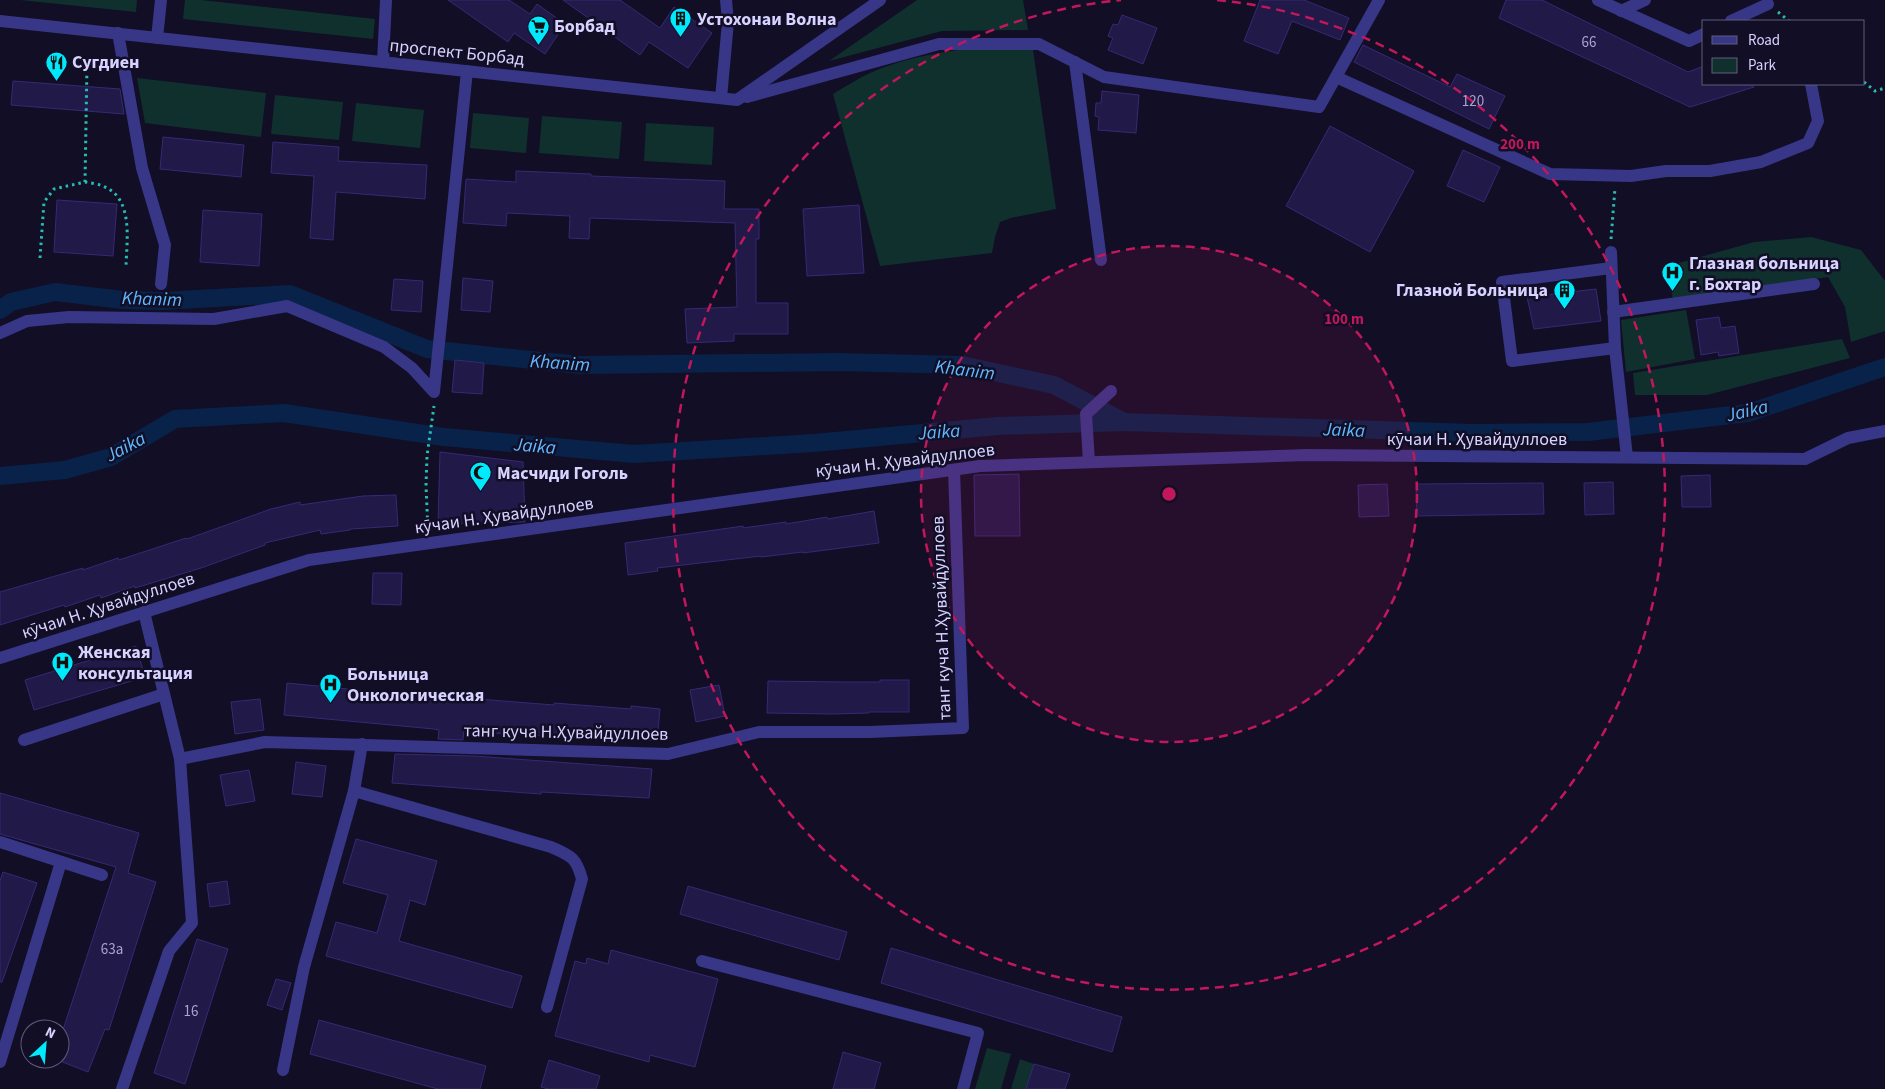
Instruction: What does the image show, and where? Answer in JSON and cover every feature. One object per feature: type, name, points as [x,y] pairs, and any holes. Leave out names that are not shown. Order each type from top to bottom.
[{"type":"street","points":[[157,38],[161,0]]},
{"type":"street","points":[[383,62],[386,0]]},
{"type":"street","points":[[721,98],[728,22],[726,0]]},
{"type":"street","points":[[738,100],[880,0]]},
{"type":"street","points":[[738,100],[939,44],[1039,44],[1104,77],[1320,107],[1379,0]]},
{"type":"street","points":[[1598,0],[1689,41],[1702,35]]},
{"type":"street","points":[[1621,11],[1646,0]]},
{"type":"street","points":[[1733,20],[1768,4]]},
{"type":"street","name":"проспект Борбад","points":[[0,21],[738,100]]},
{"type":"street","points":[[118,33],[142,168],[165,245],[161,284]]},
{"type":"street","points":[[1075,62],[1101,260]]},
{"type":"street","points":[[434,392],[467,71]]},
{"type":"street","points":[[1336,77],[1550,174],[1616,176],[1666,171],[1710,171],[1761,162],[1808,143],[1818,121],[1811,85]]},
{"type":"street","points":[[1611,252],[1615,348],[1628,457]]},
{"type":"street","points":[[1611,268],[1502,282],[1512,361],[1615,348]]},
{"type":"street","points":[[1613,312],[1814,284]]},
{"type":"street","points":[[0,333],[27,321],[60,318],[214,320],[286,306],[384,347],[412,368],[434,392]]},
{"type":"street","points":[[1089,462],[1086,414],[1111,391]]},
{"type":"street","name":"кӯчаи Н. Ҳувайдуллоев","points":[[0,658],[309,560],[980,466],[1307,455],[1805,459],[1848,438],[1885,431]]},
{"type":"street","name":"танг куча Н.Ҳувайдуллоев","points":[[180,759],[265,742],[668,754],[758,732],[870,732],[963,728],[954,470]]},
{"type":"street","points":[[122,1089],[169,951],[192,923],[180,759],[144,612]]},
{"type":"street","points":[[24,740],[164,694]]},
{"type":"street","points":[[283,1070],[304,966],[354,791],[362,744]]},
{"type":"street","points":[[354,791],[551,847],[573,857],[582,879],[546,1006]]},
{"type":"street","points":[[0,842],[102,875]]},
{"type":"street","points":[[0,1062],[61,862]]},
{"type":"street","points":[[702,961],[978,1033],[962,1089]]},
{"type":"path","points":[[85,182],[87,65]]},
{"type":"path","points":[[1865,83],[1875,91],[1885,88]]},
{"type":"path","points":[[1611,252],[1616,176]]},
{"type":"path","points":[[40,258],[44,202],[54,189],[85,182],[106,187],[121,200],[128,228],[126,266]]},
{"type":"path","points":[[429,543],[426,478],[434,392]]},
{"type":"green space","points":[[20,0],[137,0],[136,12]]},
{"type":"green space","points":[[185,0],[201,0],[375,19],[373,39],[183,19]]},
{"type":"green space","points":[[917,0],[1023,0],[1028,30],[942,31],[829,61]]},
{"type":"green space","points":[[967,49],[1033,50],[1056,209],[1000,222],[992,253],[880,266],[833,94],[865,75],[882,68],[906,60]]},
{"type":"green space","points":[[137,78],[266,93],[261,137],[145,123]]},
{"type":"green space","points":[[275,95],[343,102],[339,140],[271,134]]},
{"type":"green space","points":[[356,103],[424,110],[420,148],[352,141]]},
{"type":"green space","points":[[473,113],[529,118],[526,153],[470,148]]},
{"type":"green space","points":[[542,116],[622,122],[619,159],[539,153]]},
{"type":"green space","points":[[646,123],[714,127],[712,165],[644,161]]},
{"type":"green space","points":[[1811,237],[1861,250],[1885,281],[1885,331],[1851,342],[1845,307],[1828,277],[1673,301],[1668,266],[1754,242]]},
{"type":"green space","points":[[1686,310],[1695,359],[1626,372],[1621,320]]},
{"type":"green space","points":[[1842,339],[1850,358],[1707,395],[1635,395],[1633,373]]},
{"type":"green space","points":[[987,1048],[1011,1054],[1001,1089],[975,1089]]},
{"type":"green space","points":[[1020,1059],[1034,1064],[1026,1089],[1011,1089]]},
{"type":"building","points":[[448,0],[509,0],[530,14],[537,4],[565,24],[545,54],[514,33],[508,42]]},
{"type":"building","points":[[563,0],[620,0],[660,28],[674,7],[712,33],[688,68],[649,42],[640,55]]},
{"type":"building","points":[[1260,0],[1304,0],[1349,18],[1340,40],[1292,21],[1278,54],[1244,41]]},
{"type":"building","points":[[1506,0],[1542,0],[1688,72],[1702,67],[1702,85],[1753,85],[1754,87],[1690,107],[1499,18]]},
{"type":"building","points":[[1122,15],[1157,28],[1143,64],[1108,50],[1113,38],[1108,36],[1113,24],[1118,25]]},
{"type":"building","points":[[1363,45],[1450,87],[1457,74],[1505,96],[1489,129],[1354,62]]},
{"type":"building","points":[[13,81],[120,89],[124,114],[11,105]]},
{"type":"building","points":[[1102,91],[1139,95],[1136,133],[1098,130],[1099,117],[1095,116],[1096,103],[1101,103]]},
{"type":"building","points":[[1330,126],[1414,171],[1370,252],[1286,206]]},
{"type":"building","points":[[163,137],[244,145],[241,177],[160,169]]},
{"type":"building","points":[[273,142],[339,147],[338,161],[427,165],[425,199],[336,192],[333,240],[310,238],[314,176],[271,173]]},
{"type":"building","points":[[1463,150],[1500,167],[1484,202],[1447,186]]},
{"type":"building","points":[[516,171],[725,181],[724,209],[759,209],[759,239],[756,239],[756,303],[788,303],[788,334],[734,334],[734,341],[687,343],[685,309],[737,307],[735,223],[590,218],[589,239],[569,238],[570,216],[507,213],[506,226],[463,223],[466,179],[516,182]]},
{"type":"building","points":[[57,200],[117,204],[113,256],[54,252]]},
{"type":"building","points":[[859,205],[864,273],[807,276],[803,209]]},
{"type":"building","points":[[203,210],[262,214],[259,266],[200,262]]},
{"type":"building","points":[[463,278],[493,281],[490,312],[461,310]]},
{"type":"building","points":[[394,279],[423,281],[421,312],[391,310]]},
{"type":"building","name":"Глазной Больница","points":[[1596,289],[1601,321],[1534,329],[1527,297]]},
{"type":"building","points":[[1719,317],[1721,328],[1735,326],[1739,353],[1719,356],[1718,352],[1701,355],[1696,320]]},
{"type":"building","points":[[455,360],[484,363],[482,394],[452,392]]},
{"type":"building","name":"Масчиди Гоголь","points":[[440,452],[523,462],[525,522],[438,524]]},
{"type":"building","points":[[1019,474],[1020,536],[975,536],[974,475]]},
{"type":"building","points":[[1710,475],[1711,507],[1682,507],[1681,476]]},
{"type":"building","points":[[1613,482],[1614,514],[1585,515],[1584,483]]},
{"type":"building","points":[[1543,483],[1544,514],[1417,516],[1416,484]]},
{"type":"building","points":[[1387,484],[1389,516],[1359,517],[1358,485]]},
{"type":"building","points":[[396,495],[398,526],[350,529],[321,534],[320,530],[265,543],[265,545],[201,568],[135,588],[135,586],[101,598],[100,595],[65,607],[64,605],[0,625],[0,592],[83,568],[83,570],[118,558],[119,560],[187,539],[271,509],[300,502],[300,505],[363,496]]},
{"type":"building","points":[[874,511],[879,543],[657,568],[658,571],[628,575],[625,543],[743,526],[743,528],[786,522],[786,524],[827,517],[828,519]]},
{"type":"building","points":[[373,573],[402,573],[401,605],[372,604]]},
{"type":"building","points":[[136,646],[145,677],[34,710],[25,680]]},
{"type":"building","points":[[880,680],[909,680],[909,712],[767,713],[768,681],[880,682]]},
{"type":"building","points":[[287,683],[478,702],[478,699],[554,705],[554,703],[631,709],[631,706],[660,709],[657,741],[618,737],[618,740],[464,730],[463,740],[438,739],[439,730],[434,729],[284,715]]},
{"type":"building","points":[[719,685],[725,716],[696,722],[690,690]]},
{"type":"building","points":[[260,699],[264,730],[235,734],[231,702]]},
{"type":"building","points":[[395,754],[474,756],[652,769],[649,798],[541,792],[541,794],[392,783]]},
{"type":"building","points":[[296,762],[326,766],[322,797],[292,794]]},
{"type":"building","points":[[249,770],[255,801],[226,806],[220,775]]},
{"type":"building","points":[[0,793],[139,833],[128,873],[156,882],[109,1030],[105,1029],[88,1072],[70,1065],[70,1019],[67,1019],[116,867],[0,834]]},
{"type":"building","points":[[356,839],[437,861],[425,905],[410,900],[399,941],[522,976],[512,1008],[326,956],[336,922],[377,933],[388,895],[343,883]]},
{"type":"building","points":[[3,872],[37,883],[2,982],[0,982],[0,881]]},
{"type":"building","points":[[227,881],[230,904],[210,907],[207,884]]},
{"type":"building","points":[[688,886],[847,932],[839,960],[680,914]]},
{"type":"building","points":[[197,939],[228,949],[185,1084],[154,1073]]},
{"type":"building","points":[[891,948],[1122,1017],[1112,1052],[881,983]]},
{"type":"building","points":[[611,950],[718,979],[695,1067],[650,1055],[649,1062],[555,1036],[575,961],[586,964],[587,958],[608,964]]},
{"type":"building","points":[[276,979],[291,983],[282,1010],[267,1005]]},
{"type":"building","points":[[319,1020],[486,1066],[480,1089],[438,1089],[310,1054]]},
{"type":"building","points":[[843,1052],[881,1063],[874,1089],[833,1089]]},
{"type":"building","points":[[549,1060],[600,1076],[596,1089],[548,1089],[541,1087]]},
{"type":"building","points":[[1034,1064],[1070,1074],[1065,1089],[1026,1089]]},
{"type":"waterway","name":"Khanim","points":[[0,310],[11,302],[55,292],[123,300],[162,301],[290,294],[427,349],[580,365],[838,362],[962,365],[1054,385],[1124,422]]},
{"type":"waterway","name":"Jaika","points":[[0,476],[65,470],[111,457],[175,419],[284,413],[444,437],[634,454],[814,443],[998,426],[1125,422],[1473,433],[1588,432],[1748,413],[1885,367]]},
{"type":"place","name":"Устохонаи Волна","points":[[681,38]]},
{"type":"place","name":"Борбад","points":[[538,45]]},
{"type":"place","name":"Сугдиен","points":[[56,81]]},
{"type":"place","name":"Глазная больница г. Бохтар","points":[[1673,292]]},
{"type":"place","name":"Глазной Больница","points":[[1564,309]]},
{"type":"place","name":"Масчиди Гоголь","points":[[481,492]]},
{"type":"place","name":"Женская консультация","points":[[62,681]]},
{"type":"place","name":"Больница Онкологическая","points":[[331,703]]}]
